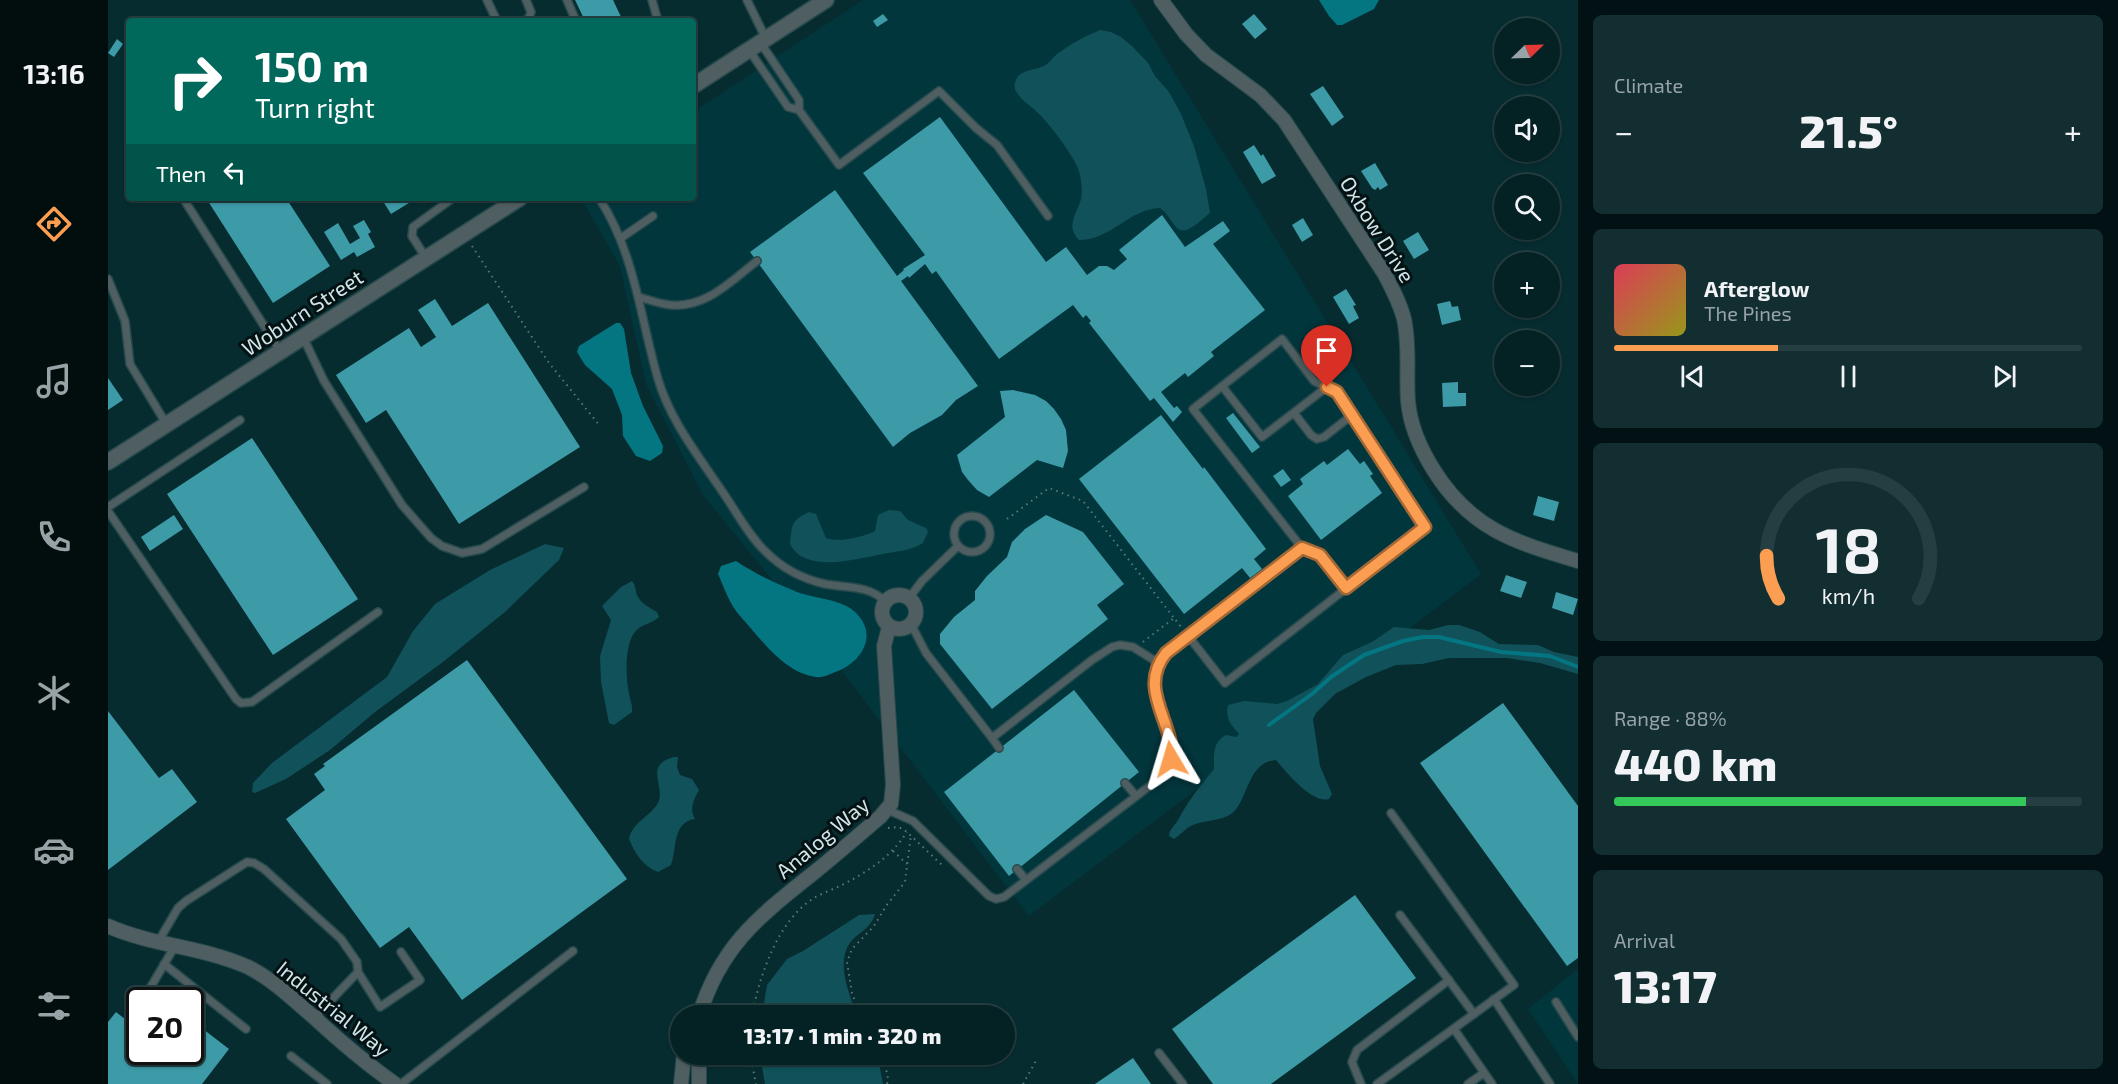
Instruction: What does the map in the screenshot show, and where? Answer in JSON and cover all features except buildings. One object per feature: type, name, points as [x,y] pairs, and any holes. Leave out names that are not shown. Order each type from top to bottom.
[{"type":"street","points":[[696,84],[824,0]]},
{"type":"street","name":"Oxbow Drive","points":[[1161,0],[1186,34],[1206,55],[1260,95],[1284,120],[1384,273],[1394,291],[1404,320],[1407,338],[1408,402],[1414,429],[1425,455],[1440,480],[1464,509],[1491,529],[1514,540],[1578,561]]},
{"type":"street","name":"Woburn Street","points":[[108,462],[515,201]]},
{"type":"street","points":[[885,601],[894,595],[902,594],[909,598],[915,608],[915,616],[911,624],[899,629],[890,627]]},
{"type":"street","name":"Analog Way","points":[[702,1005],[718,968],[749,927],[771,906],[888,810],[892,797],[893,773],[884,646],[890,627],[882,615],[885,601]]},
{"type":"street","name":"Industrial Way","points":[[110,930],[224,958],[249,968],[276,985],[358,1056],[395,1084]]},
{"type":"street","points":[[681,1084],[683,1065]]},
{"type":"street","points":[[699,1065],[699,1084]]},
{"type":"lane","points":[[487,0],[496,18]]},
{"type":"lane","points":[[526,0],[531,12],[529,18]]},
{"type":"lane","points":[[567,0],[575,18]]},
{"type":"lane","points":[[651,0],[657,18]]},
{"type":"lane","points":[[747,0],[758,43],[788,107],[799,110]]},
{"type":"lane","points":[[758,43],[799,100],[799,110],[839,165],[939,91],[997,146],[1048,216]]},
{"type":"lane","points":[[185,201],[280,351]]},
{"type":"lane","points":[[426,258],[412,236],[413,227],[449,201]]},
{"type":"lane","points":[[601,201],[621,238],[639,297],[653,363],[667,404],[682,431],[760,546],[778,563],[800,575],[823,583],[870,590],[885,601]]},
{"type":"lane","points":[[621,238],[653,216]]},
{"type":"lane","points":[[639,297],[668,304],[696,303],[716,293],[757,261]]},
{"type":"lane","points":[[108,279],[125,321],[130,364],[167,425]]},
{"type":"lane","points":[[303,337],[324,381],[402,505],[431,538],[442,546],[462,553],[482,549],[584,487]]},
{"type":"lane","points":[[1189,637],[1225,683],[1425,527],[1337,392],[1314,381],[1282,339],[1193,409],[1302,548],[1320,555],[1346,588]]},
{"type":"lane","points":[[1222,386],[1262,437],[1327,387]]},
{"type":"lane","points":[[1293,412],[1317,439],[1324,437],[1352,415]]},
{"type":"lane","points":[[240,420],[108,509],[236,699],[241,703],[252,702],[378,612]]},
{"type":"lane","points":[[973,516],[982,518],[986,522],[990,529],[990,537],[984,547],[978,551],[968,552],[958,546],[954,534],[961,519],[973,516]]},
{"type":"lane","points":[[909,598],[922,581],[958,546]]},
{"type":"lane","points":[[888,810],[913,821],[992,898],[1001,899],[1164,775],[1171,759],[1171,743],[1155,694],[1155,681],[1166,653],[1302,548]]},
{"type":"lane","points":[[911,624],[926,653],[999,748]]},
{"type":"lane","points":[[992,738],[1112,647],[1120,645],[1138,649],[1160,664]]},
{"type":"lane","points":[[1125,783],[1136,796]]},
{"type":"lane","points":[[1377,1084],[1388,1081],[1514,985],[1391,813]]},
{"type":"lane","points":[[158,942],[178,908],[247,862],[264,869],[340,939],[357,962],[358,972],[380,1007],[420,980],[401,952]]},
{"type":"lane","points":[[1017,869],[1026,880]]},
{"type":"lane","points":[[1400,915],[1474,1014]]},
{"type":"lane","points":[[150,987],[175,946]]},
{"type":"lane","points":[[401,1084],[573,951]]},
{"type":"lane","points":[[164,964],[246,1029]]},
{"type":"lane","points":[[314,1018],[358,972]]},
{"type":"lane","points":[[1361,1084],[1352,1062],[1358,1050],[1449,980]]},
{"type":"lane","points":[[1494,999],[1550,1084]]},
{"type":"lane","points":[[1556,1002],[1578,1037]]},
{"type":"lane","points":[[1454,1029],[1492,1084]]},
{"type":"lane","points":[[1159,1053],[1183,1084]]},
{"type":"lane","points":[[291,1056],[327,1084]]},
{"type":"lane","points":[[1468,1084],[1484,1073]]},
{"type":"path","points":[[464,234],[549,363],[600,426]]},
{"type":"path","points":[[1007,519],[1049,488],[1083,501],[1189,637]]},
{"type":"path","points":[[1138,649],[1144,641],[1174,618]]},
{"type":"path","points":[[887,828],[899,827],[907,832],[944,867]]},
{"type":"path","points":[[754,1005],[756,990],[784,927],[810,900],[878,865],[907,832]]},
{"type":"path","points":[[856,1005],[847,962],[852,949],[874,926],[905,882],[911,835]]},
{"type":"path","points":[[893,850],[907,864]]},
{"type":"path","points":[[1023,1084],[1037,1059]]},
{"type":"path","points":[[752,1065],[756,1084]]},
{"type":"path","points":[[884,1065],[888,1078],[886,1084]]},
{"type":"shaded area","points":[[863,0],[1130,0],[1481,574],[1029,916],[784,595],[703,495],[646,384],[620,266],[583,201],[696,201],[696,110]]},
{"type":"shaded area","points":[[1319,0],[1379,0],[1374,9],[1342,25],[1337,25]]},
{"type":"shaded area","points":[[1100,30],[1121,37],[1133,47],[1169,92],[1181,114],[1194,146],[1210,213],[1189,229],[1180,230],[1160,208],[1139,213],[1111,230],[1090,239],[1079,240],[1075,235],[1072,225],[1082,192],[1079,171],[1061,140],[1042,117],[1019,96],[1015,85],[1018,76],[1022,73],[1043,66],[1067,47]]},
{"type":"shaded area","points":[[616,323],[620,323],[624,329],[631,373],[643,406],[663,446],[662,453],[650,461],[636,456],[623,436],[622,415],[612,389],[585,365],[577,352],[579,346]]},
{"type":"shaded area","points":[[889,510],[900,511],[908,520],[926,528],[928,532],[923,543],[913,548],[832,562],[807,559],[797,553],[790,544],[794,524],[809,512],[816,514],[826,538],[844,540],[875,531],[878,515]]},
{"type":"shaded area","points":[[545,544],[564,548],[559,560],[505,612],[443,662],[375,712],[330,750],[286,779],[255,793],[252,792],[253,783],[272,763],[387,677],[413,631],[435,604],[490,570]]},
{"type":"shaded area","points":[[736,561],[797,592],[837,602],[851,609],[863,622],[866,631],[864,647],[860,655],[846,667],[822,677],[805,674],[786,664],[762,641],[729,600],[718,574],[721,566]]},
{"type":"shaded area","points":[[632,581],[639,598],[657,612],[659,617],[637,629],[631,638],[627,653],[627,671],[632,712],[614,725],[609,723],[601,682],[600,656],[611,620],[602,606],[621,587]]},
{"type":"shaded area","points":[[1448,625],[1459,625],[1480,632],[1499,644],[1538,645],[1554,652],[1578,657],[1578,674],[1540,663],[1507,658],[1449,658],[1422,664],[1396,665],[1366,677],[1335,694],[1313,719],[1320,766],[1332,794],[1329,799],[1315,797],[1307,792],[1276,760],[1267,762],[1251,778],[1233,813],[1193,825],[1174,839],[1169,836],[1190,800],[1214,769],[1218,741],[1226,735],[1236,737],[1239,734],[1228,718],[1228,705],[1244,701],[1277,704],[1287,701],[1318,684],[1343,655],[1372,642],[1394,627],[1429,630]]},
{"type":"shaded area","points":[[678,757],[677,767],[680,775],[692,779],[699,790],[692,808],[695,819],[682,825],[671,865],[658,872],[640,858],[629,839],[638,823],[658,803],[660,790],[657,771],[660,765]]},
{"type":"shaded area","points":[[875,914],[870,924],[851,941],[845,954],[844,972],[853,1005],[764,1005],[767,985],[787,959],[859,915]]},
{"type":"shaded area","points":[[1578,969],[1578,1084],[1528,1009]]},
{"type":"shaded area","points":[[762,1065],[879,1065],[883,1084],[765,1084]]},
{"type":"waterway","points":[[1269,725],[1312,694],[1331,677],[1364,655],[1403,641],[1423,637],[1439,637],[1501,652],[1550,656],[1578,667]]},
{"type":"route","points":[[1171,759],[1171,743],[1155,694],[1155,681],[1162,658],[1166,653],[1302,548],[1320,555],[1346,588],[1425,527],[1337,392],[1327,387]]}]
